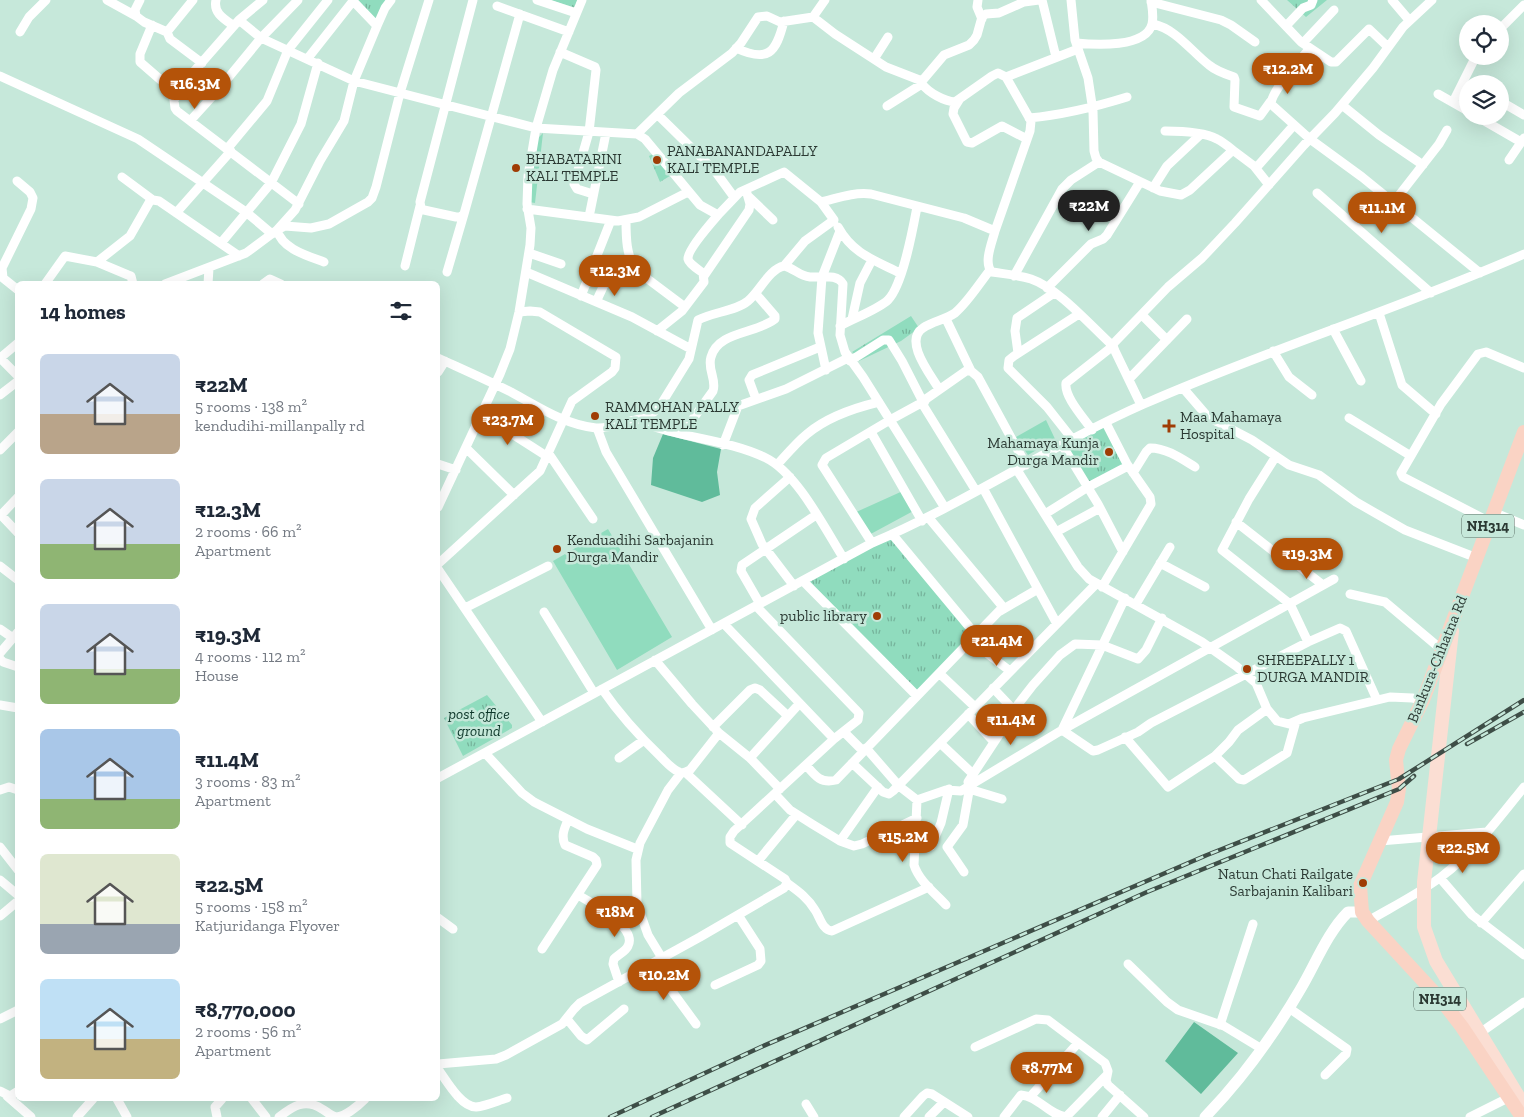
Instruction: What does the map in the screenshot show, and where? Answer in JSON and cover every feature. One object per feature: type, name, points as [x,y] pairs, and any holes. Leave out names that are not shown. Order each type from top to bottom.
[{"type":"highway","name":"Bankura-Chhatna Rd","points":[[1365,916],[1360,886],[1397,802],[1399,789],[1396,760],[1399,749],[1423,700],[1524,434]]},
{"type":"highway","name":"NH314","points":[[1365,916],[1442,1001],[1515,1102],[1522,1117]]},
{"type":"main road","points":[[1454,620],[1424,882],[1424,927],[1436,961],[1515,1102]]},
{"type":"street","points":[[20,32],[29,17],[46,0]]},
{"type":"street","points":[[108,0],[166,32],[170,39],[202,63]]},
{"type":"street","points":[[136,16],[135,10],[140,0]]},
{"type":"street","points":[[166,32],[193,0]]},
{"type":"street","points":[[262,0],[236,23],[202,63],[174,100],[174,108],[299,204]]},
{"type":"street","points":[[190,121],[219,90],[261,38],[298,0]]},
{"type":"street","points":[[176,213],[267,101],[288,50],[328,0]]},
{"type":"street","points":[[308,58],[352,0],[376,26]]},
{"type":"street","points":[[274,232],[299,204],[320,161],[344,121],[354,81],[376,26],[391,0]]},
{"type":"street","points":[[173,281],[239,256],[285,226],[322,227],[372,198],[400,93],[429,0]]},
{"type":"street","points":[[405,266],[472,0]]},
{"type":"street","points":[[537,0],[576,13]]},
{"type":"street","points":[[441,495],[456,470],[510,349],[519,312],[529,253],[531,228],[527,209],[528,176],[536,128],[553,70],[582,0]]},
{"type":"street","points":[[813,17],[825,0]]},
{"type":"street","points":[[978,0],[977,7],[982,19]]},
{"type":"street","points":[[888,106],[922,82],[944,55],[974,40],[982,19],[986,14],[999,13],[1021,1],[1040,0],[1056,57]]},
{"type":"street","points":[[1071,0],[1077,46],[1088,78],[1092,108],[1094,151],[1099,162],[1153,188],[1170,194],[1181,195],[1234,151]]},
{"type":"street","points":[[1286,26],[1303,8],[1311,5],[1314,0]]},
{"type":"street","points":[[1392,0],[1409,20]]},
{"type":"street","points":[[1092,430],[1069,397],[1065,388],[1066,383],[1113,346],[1173,282],[1209,251],[1342,105],[1409,20],[1432,0]]},
{"type":"street","points":[[1006,77],[1056,57],[1077,46],[1128,42],[1148,32],[1153,24],[1151,1],[1221,20],[1255,42]]},
{"type":"street","points":[[1264,1],[1307,46],[1331,62],[1334,63],[1370,29],[1388,47]]},
{"type":"street","points":[[215,2],[218,13],[261,38],[308,58],[354,81],[536,128],[637,134],[650,143],[700,205],[718,215]]},
{"type":"street","points":[[1509,18],[1523,2]]},
{"type":"street","points":[[497,6],[569,32]]},
{"type":"street","points":[[1153,24],[1166,28],[1213,68],[1234,77],[1234,107],[1260,116],[1307,46],[1334,10]]},
{"type":"street","points":[[447,272],[520,14]]},
{"type":"street","points":[[637,134],[679,93],[736,48],[758,17],[764,15],[780,22],[813,17],[835,34],[886,67],[922,82],[927,90],[947,100],[959,100]]},
{"type":"street","points":[[736,48],[751,55],[766,54],[778,41],[784,21]]},
{"type":"street","points":[[152,25],[140,54],[140,62],[178,95]]},
{"type":"street","points":[[874,59],[888,37]]},
{"type":"street","points":[[560,52],[595,67],[596,70],[589,132],[574,187],[577,190],[593,194]]},
{"type":"street","points":[[221,243],[271,183],[301,124],[318,63]]},
{"type":"street","points":[[990,270],[987,263],[995,231],[1028,139],[1031,125],[1029,118],[1003,74],[995,74],[959,100],[954,108],[953,114],[967,142],[972,143],[1002,126],[1028,139]]},
{"type":"street","points":[[0,76],[138,139],[246,212],[274,232],[297,252],[324,262]]},
{"type":"street","points":[[1453,102],[1459,92]]},
{"type":"street","points":[[1438,94],[1459,106]]},
{"type":"street","points":[[1029,118],[1052,116],[1092,108],[1127,97]]},
{"type":"street","points":[[1270,102],[1310,139],[1344,162],[1480,273]]},
{"type":"street","points":[[1342,105],[1379,135],[1423,165]]},
{"type":"street","points":[[1509,106],[1524,115]]},
{"type":"street","points":[[658,115],[715,171],[734,197]]},
{"type":"street","points":[[1256,168],[1294,125]]},
{"type":"street","points":[[1494,125],[1523,140],[1510,160]]},
{"type":"street","points":[[1394,203],[1447,130]]},
{"type":"street","points":[[1165,131],[1185,132],[1215,138],[1256,168],[1270,185]]},
{"type":"street","points":[[589,217],[606,133]]},
{"type":"street","points":[[1153,188],[1167,166],[1200,135]]},
{"type":"street","points":[[1014,276],[1062,189],[1071,180],[1099,162]]},
{"type":"street","points":[[704,276],[689,261],[690,250],[734,197],[747,193],[784,172],[821,202],[846,240],[860,253],[900,274]]},
{"type":"street","points":[[122,177],[153,200],[159,201],[239,256]]},
{"type":"street","points":[[15,287],[4,278],[2,268],[31,209],[33,198],[30,192],[17,181]]},
{"type":"street","points":[[1018,353],[1014,326],[1017,318],[1051,291],[1091,244],[1103,239],[1140,182]]},
{"type":"street","points":[[527,209],[611,220],[626,220],[639,218],[688,192]]},
{"type":"street","points":[[747,193],[773,220]]},
{"type":"street","points":[[657,331],[685,307],[704,282],[704,276],[749,210],[750,204],[747,193]]},
{"type":"street","points":[[821,202],[860,193],[871,194],[964,218],[995,231]]},
{"type":"street","points":[[1317,193],[1431,293]]},
{"type":"street","points":[[97,262],[130,236],[150,201],[153,200]]},
{"type":"street","points":[[420,206],[424,210],[456,217],[464,214]]},
{"type":"street","points":[[840,326],[886,301],[893,292],[910,242],[917,207]]},
{"type":"street","points":[[581,296],[611,220]]},
{"type":"street","points":[[626,220],[628,252],[635,268],[685,307]]},
{"type":"street","points":[[441,359],[563,419],[597,428],[604,428],[646,417],[660,406],[686,365],[698,320],[744,304],[756,294],[770,275],[781,266],[784,266],[805,241],[834,220]]},
{"type":"street","points":[[826,370],[820,347],[818,328],[822,277],[840,231]]},
{"type":"street","points":[[529,253],[562,264]]},
{"type":"street","points":[[440,777],[872,543],[925,519],[1141,405],[1273,351],[1431,293],[1524,254]]},
{"type":"street","points":[[47,281],[62,256],[97,262],[131,276],[132,281]]},
{"type":"street","points":[[596,259],[610,272],[618,274],[635,268]]},
{"type":"street","points":[[852,319],[861,278],[872,260]]},
{"type":"street","points":[[784,266],[789,267],[802,276],[837,277],[843,284],[840,335],[849,360],[863,377],[945,508]]},
{"type":"street","points":[[208,281],[209,268]]},
{"type":"street","points":[[990,270],[1030,279],[1051,291],[1079,314],[1113,346],[1141,405]]},
{"type":"street","points":[[939,389],[916,350],[915,341],[921,329],[946,319],[959,308],[990,270]]},
{"type":"street","points":[[526,272],[632,317],[691,349]]},
{"type":"street","points":[[596,302],[610,272]]},
{"type":"street","points":[[682,434],[713,391],[714,385],[710,361],[713,351],[720,342],[775,319],[775,316],[756,294]]},
{"type":"street","points":[[440,562],[540,471],[569,406],[575,398],[615,368],[616,357],[540,312],[519,312]]},
{"type":"street","points":[[1379,313],[1402,384],[1436,414]]},
{"type":"street","points":[[1073,440],[1047,407],[1008,368],[1009,360],[1018,353],[1079,314]]},
{"type":"street","points":[[1142,316],[1166,340]]},
{"type":"street","points":[[946,319],[970,371],[975,373],[982,384],[1026,465]]},
{"type":"street","points":[[1128,379],[1187,319]]},
{"type":"street","points":[[1332,329],[1361,381]]},
{"type":"street","points":[[723,445],[738,406],[786,389],[849,360],[884,340],[889,340],[923,402],[923,407],[979,489],[1057,624]]},
{"type":"street","points":[[15,346],[0,358],[15,373]]},
{"type":"street","points":[[756,399],[749,380],[752,375],[820,347]]},
{"type":"street","points":[[1273,351],[1289,377],[1312,395]]},
{"type":"street","points":[[1524,368],[1486,352],[1481,353],[1445,398],[1401,473],[1403,477],[1492,517],[1524,525]]},
{"type":"street","points":[[872,543],[822,465],[826,458],[923,402],[960,375],[970,371]]},
{"type":"street","points":[[0,395],[15,383]]},
{"type":"street","points":[[1183,388],[1208,416],[1252,440],[1289,465],[1319,475],[1356,502],[1400,528],[1477,558]]},
{"type":"street","points":[[777,465],[812,430],[844,412],[879,402]]},
{"type":"street","points":[[481,414],[548,455],[593,519]]},
{"type":"street","points":[[646,417],[655,428],[751,452],[767,458],[777,465],[798,486],[844,559]]},
{"type":"street","points":[[1349,418],[1412,456]]},
{"type":"street","points":[[852,763],[883,792],[889,794],[1057,624],[1099,585],[1123,552],[1151,504],[1150,497],[1131,470],[1106,423]]},
{"type":"street","points":[[597,428],[606,452],[712,630]]},
{"type":"street","points":[[871,432],[925,519],[1003,607],[1000,611]]},
{"type":"street","points":[[0,450],[15,435]]},
{"type":"street","points":[[1062,445],[1100,508],[1123,552]]},
{"type":"street","points":[[466,448],[514,496]]},
{"type":"street","points":[[1045,514],[1088,487],[1131,470],[1150,448],[1167,452],[1196,467]]},
{"type":"street","points":[[1276,456],[1236,522],[1223,551],[1290,604],[1308,642]]},
{"type":"street","points":[[440,465],[456,470]]},
{"type":"street","points":[[1017,470],[1078,567],[1099,585],[1162,618],[1210,647],[1247,674],[1256,683],[1267,709],[1277,721],[1285,724],[1377,700],[1402,697],[1423,700]]},
{"type":"street","points":[[790,477],[755,508],[751,516],[752,522],[766,549],[798,584],[917,696]]},
{"type":"street","points":[[15,500],[0,514],[15,530]]},
{"type":"street","points":[[1056,532],[1100,508]]},
{"type":"street","points":[[816,515],[740,567],[758,605],[857,710],[860,716],[858,720],[834,739],[742,825],[734,830],[730,837],[730,843],[785,878],[786,883],[806,897],[816,910],[824,927],[832,931],[929,887]]},
{"type":"street","points":[[1236,522],[1273,551],[1296,564],[1323,584]]},
{"type":"street","points":[[892,534],[973,638],[1010,671]]},
{"type":"street","points":[[1136,604],[1170,547]]},
{"type":"street","points":[[1160,563],[1205,587]]},
{"type":"street","points":[[0,566],[15,578]]},
{"type":"street","points":[[465,608],[548,566]]},
{"type":"street","points":[[440,572],[542,722]]},
{"type":"street","points":[[917,800],[949,789],[961,791],[969,787],[1062,730],[1334,578]]},
{"type":"street","points":[[806,765],[818,778],[826,782],[836,780],[1000,611],[1038,589]]},
{"type":"street","points":[[1350,594],[1385,602],[1442,650]]},
{"type":"street","points":[[1062,730],[1125,598]]},
{"type":"street","points":[[544,612],[598,691],[618,713],[674,769],[683,773],[742,825]]},
{"type":"street","points":[[964,872],[947,849],[963,825],[969,787],[968,782],[1012,712],[1033,685],[1070,646],[1079,643],[1102,645],[1138,659],[1146,650],[1162,618]]},
{"type":"street","points":[[724,624],[834,739]]},
{"type":"street","points":[[1062,730],[1095,752],[1141,731],[1151,723],[1308,642],[1340,628],[1344,629],[1377,700]]},
{"type":"street","points":[[0,629],[15,635],[0,653]]},
{"type":"street","points":[[0,659],[15,666]]},
{"type":"street","points":[[654,660],[716,730],[750,758],[777,792],[784,806],[796,815],[840,841],[854,846],[917,818]]},
{"type":"street","points":[[939,673],[994,742]]},
{"type":"street","points":[[662,958],[648,935],[637,904],[637,849],[668,790],[683,773],[690,770],[716,730],[750,690],[754,688],[760,690],[788,716]]},
{"type":"street","points":[[993,688],[1010,706],[1012,712]]},
{"type":"street","points":[[750,758],[800,704]]},
{"type":"street","points":[[0,705],[15,708]]},
{"type":"street","points":[[1126,737],[1168,787],[1215,756],[1230,742],[1238,730],[1267,709]]},
{"type":"street","points":[[1215,756],[1239,779],[1244,780],[1287,753],[1296,721]]},
{"type":"street","points":[[844,732],[865,750],[899,786],[917,800]]},
{"type":"street","points":[[619,758],[644,740]]},
{"type":"street","points":[[940,742],[973,774]]},
{"type":"street","points":[[485,753],[526,797],[568,820],[637,849]]},
{"type":"street","points":[[0,790],[9,787],[15,789]]},
{"type":"street","points":[[840,841],[878,787]]},
{"type":"street","points":[[969,787],[1002,799]]},
{"type":"street","points":[[1205,1117],[1233,1086],[1262,1049],[1289,1008],[1338,921],[1348,912],[1365,916],[1440,878],[1457,864],[1487,832],[1524,787]]},
{"type":"street","points":[[930,846],[941,823],[949,789]]},
{"type":"street","points":[[917,800],[914,865],[916,872],[946,905]]},
{"type":"street","points":[[758,861],[796,815]]},
{"type":"street","points":[[542,950],[597,865],[596,860],[565,845],[563,832],[568,820]]},
{"type":"street","points":[[1380,840],[1487,832]]},
{"type":"street","points":[[0,847],[15,866]]},
{"type":"street","points":[[1481,923],[1524,874]]},
{"type":"street","points":[[1440,878],[1472,915],[1524,955]]},
{"type":"street","points":[[0,880],[15,892]]},
{"type":"street","points":[[440,1064],[496,1059],[542,1033],[555,1028],[567,1019],[580,1003],[776,893],[784,888],[786,883]]},
{"type":"street","points":[[578,895],[615,918],[628,936],[628,947],[614,959],[613,964],[619,982]]},
{"type":"street","points":[[0,916],[15,904]]},
{"type":"street","points":[[715,985],[758,965],[761,961],[760,949],[738,915]]},
{"type":"street","points":[[440,919],[453,928]]},
{"type":"street","points":[[1220,1025],[1253,924]]},
{"type":"street","points":[[652,964],[696,1024]]},
{"type":"street","points":[[1128,964],[1167,1002],[1178,1010],[1220,1025],[1262,1049]]},
{"type":"street","points":[[1470,1040],[1524,1002]]},
{"type":"street","points":[[1289,1008],[1347,1049],[1346,1054],[1325,1075]]},
{"type":"street","points":[[567,1019],[581,1036],[587,1040],[624,1009]]},
{"type":"street","points":[[0,1020],[15,1012]]},
{"type":"street","points":[[975,1047],[1036,1019],[1048,1020],[1105,1063],[1107,1066],[1106,1081],[1108,1085],[1144,1117]]},
{"type":"street","points":[[1030,1097],[1078,1043]]},
{"type":"street","points":[[440,1072],[460,1098],[470,1106],[481,1106],[507,1098]]},
{"type":"street","points":[[1004,1117],[1021,1095],[1030,1097],[1050,1111],[1066,1117],[1106,1076]]},
{"type":"street","points":[[3,1094],[15,1093]]},
{"type":"street","points":[[904,1117],[927,1093],[965,1116]]},
{"type":"street","points":[[1470,1117],[1515,1102],[1524,1093]]},
{"type":"street","points":[[3,1094],[31,1117]]},
{"type":"street","points":[[1102,1117],[1120,1096]]},
{"type":"street","points":[[77,1117],[91,1101]]},
{"type":"street","points":[[119,1101],[127,1117]]},
{"type":"street","points":[[217,1117],[215,1107],[220,1101]]},
{"type":"street","points":[[254,1101],[266,1117]]},
{"type":"street","points":[[279,1117],[301,1104],[314,1105],[334,1116],[342,1116],[363,1101]]},
{"type":"street","points":[[929,1117],[944,1102]]},
{"type":"street","points":[[806,1104],[814,1117]]},
{"type":"green space","points":[[348,0],[393,0],[377,20]]},
{"type":"green space","points":[[550,0],[580,0],[576,8]]},
{"type":"green space","points":[[1287,0],[1327,0],[1306,17]]},
{"type":"green space","points":[[543,133],[535,203],[529,202],[537,139]]},
{"type":"green space","points":[[657,152],[673,174],[660,182],[649,156]]},
{"type":"green space","points":[[911,316],[919,328],[901,341],[859,361],[852,352]]},
{"type":"green space","points":[[1046,420],[1055,439],[1028,455],[1016,437]]},
{"type":"green space","points":[[1106,425],[1127,465],[1088,485],[1061,443]]},
{"type":"green space","points":[[905,490],[917,509],[867,536],[854,513]]},
{"type":"green space","points":[[608,529],[672,637],[617,670],[553,561]]},
{"type":"green space","points":[[889,532],[972,635],[917,692],[801,578]]},
{"type":"green space","points":[[986,627],[997,638],[988,652],[973,640]]},
{"type":"green space","name":"post office ground","points":[[487,695],[512,725],[512,728],[463,756],[444,718]]},
{"type":"shaded area","points":[[663,434],[721,449],[717,472],[720,495],[702,502],[651,485],[653,458]]},
{"type":"shaded area","points":[[1194,1022],[1238,1053],[1201,1094],[1165,1061]]},
{"type":"railway","points":[[610,1117],[761,1047],[1207,855],[1399,779],[1524,700]]},
{"type":"railway","points":[[1467,744],[1524,712]]},
{"type":"railway","points":[[652,1117],[1147,892],[1399,789],[1414,776]]},
{"type":"place","name":"PANABANANDAPALLY KALI TEMPLE","points":[[657,160]]},
{"type":"place","name":"BHABATARINI KALI TEMPLE","points":[[516,168]]},
{"type":"place","name":"RAMMOHAN PALLY KALI TEMPLE","points":[[595,416]]},
{"type":"place","name":"Maa Mahamaya Hospital","points":[[1169,426]]},
{"type":"place","name":"Mahamaya Kunja Durga Mandir","points":[[1109,452]]},
{"type":"place","name":"Kenduadihi Sarbajanin Durga Mandir","points":[[557,549]]},
{"type":"place","name":"public library","points":[[877,616]]},
{"type":"place","name":"SHREEPALLY 1 DURGA MANDIR","points":[[1247,669]]},
{"type":"place","name":"Natun Chati Railgate Sarbajanin Kalibari","points":[[1363,883]]}]
